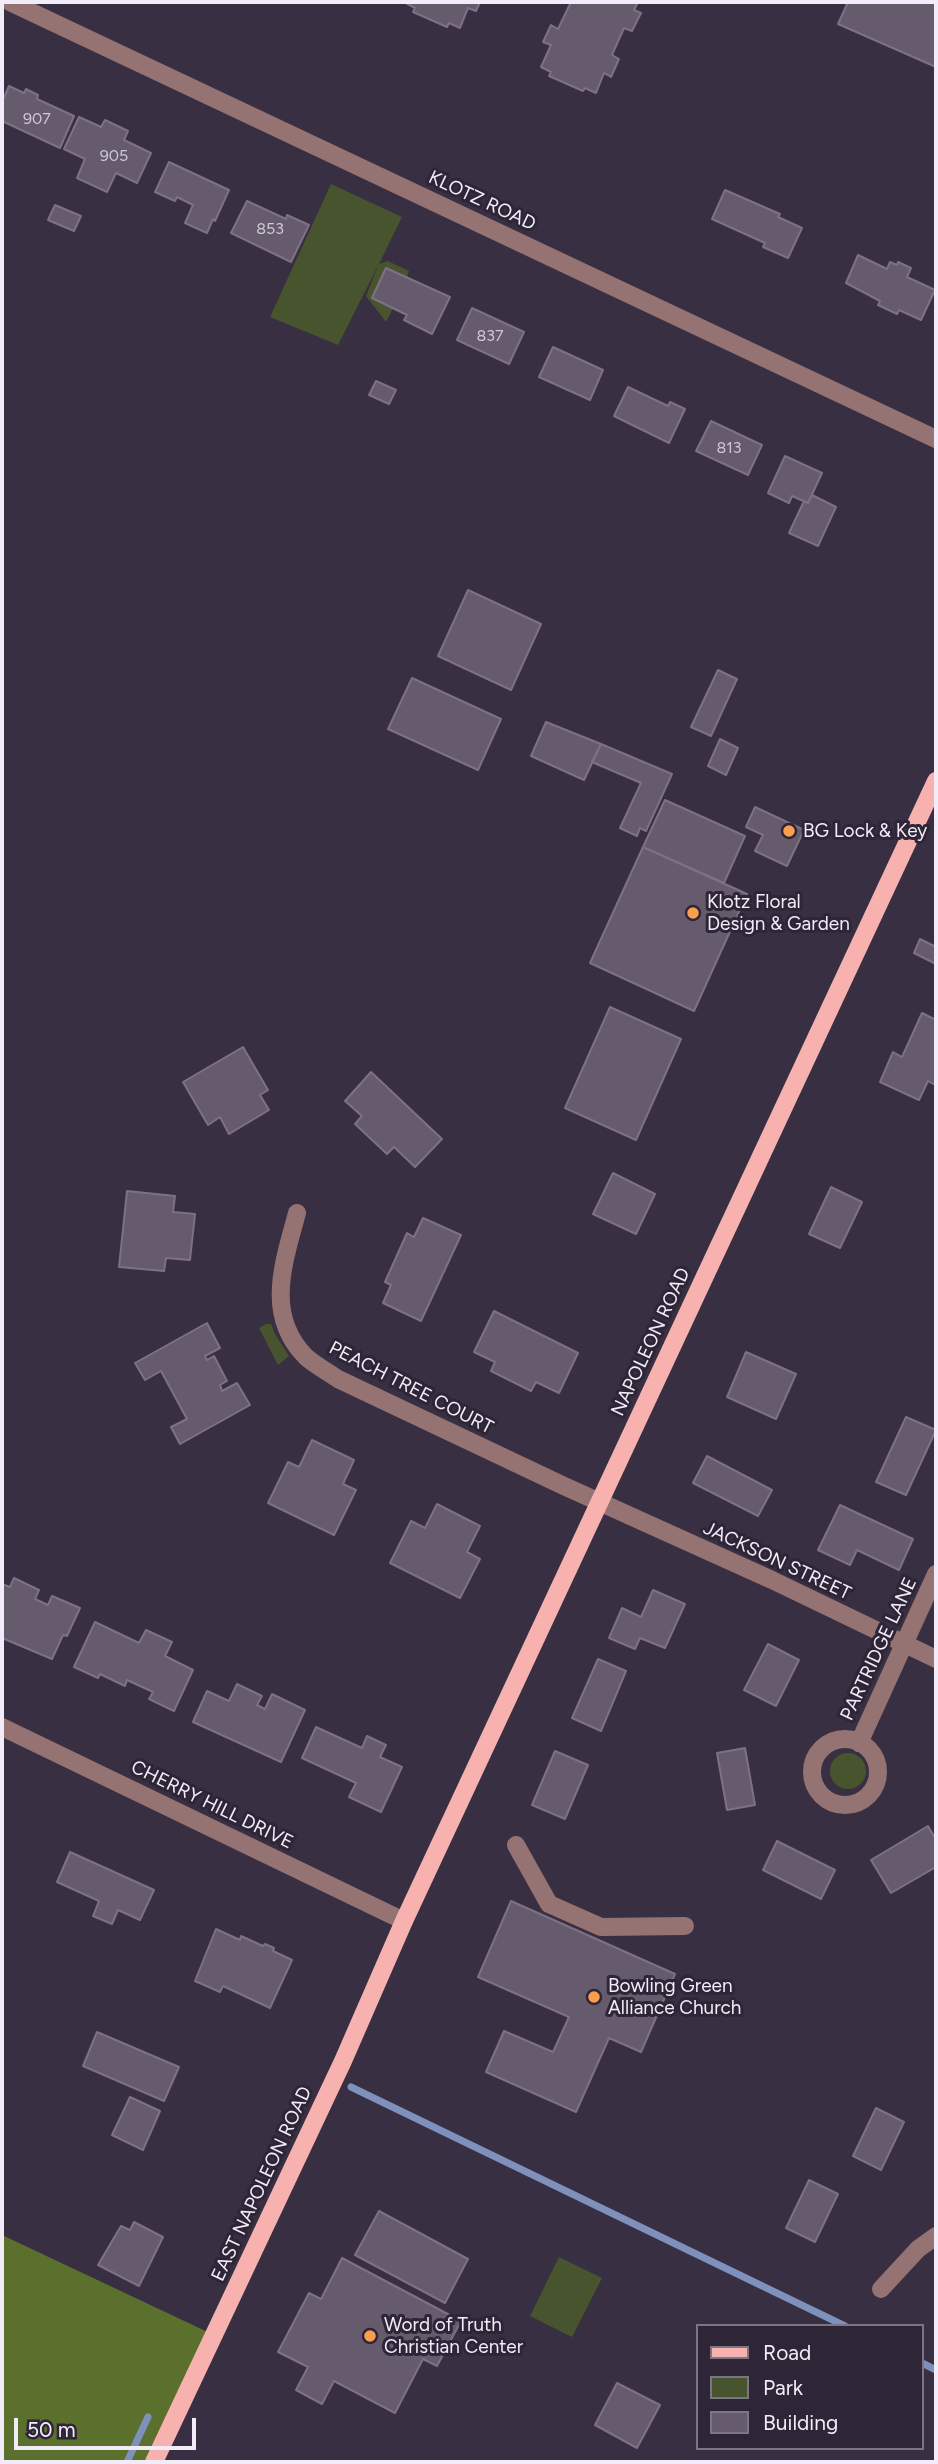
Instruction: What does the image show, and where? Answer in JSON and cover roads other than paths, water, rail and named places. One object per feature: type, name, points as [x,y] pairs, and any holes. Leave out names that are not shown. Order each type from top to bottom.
[{"type":"main road","name":"NAPOLEON ROAD","points":[[404,1921],[936,781]]},
{"type":"main road","name":"EAST NAPOLEON ROAD","points":[[154,2462],[343,2061],[404,1921]]},
{"type":"street","name":"KLOTZ ROAD","points":[[10,2],[936,439]]},
{"type":"street","name":"PEACH TREE COURT","points":[[298,1213],[285,1258],[279,1304],[285,1327],[308,1359],[338,1379],[600,1501]]},
{"type":"street","name":"JACKSON STREET","points":[[600,1501],[936,1659]]},
{"type":"street","name":"PARTRIDGE LANE","points":[[859,1743],[936,1574]]},
{"type":"street","name":"CHERRY HILL DRIVE","points":[[2,1727],[404,1921]]},
{"type":"street","points":[[516,1845],[550,1905],[601,1927],[685,1926]]},
{"type":"street","points":[[881,2289],[918,2249],[936,2236]]},
{"type":"waterway","points":[[351,2087],[841,2324]]},
{"type":"waterway","points":[[924,2364],[936,2370]]},
{"type":"waterway","points":[[127,2462],[148,2417]]},
{"type":"place","name":"BG Lock & Key","points":[[789,831]]},
{"type":"place","name":"Klotz Floral Design & Garden","points":[[693,913]]},
{"type":"place","name":"Bowling Green Alliance Church","points":[[594,1997]]},
{"type":"place","name":"Word of Truth Christian Center","points":[[370,2336]]}]
